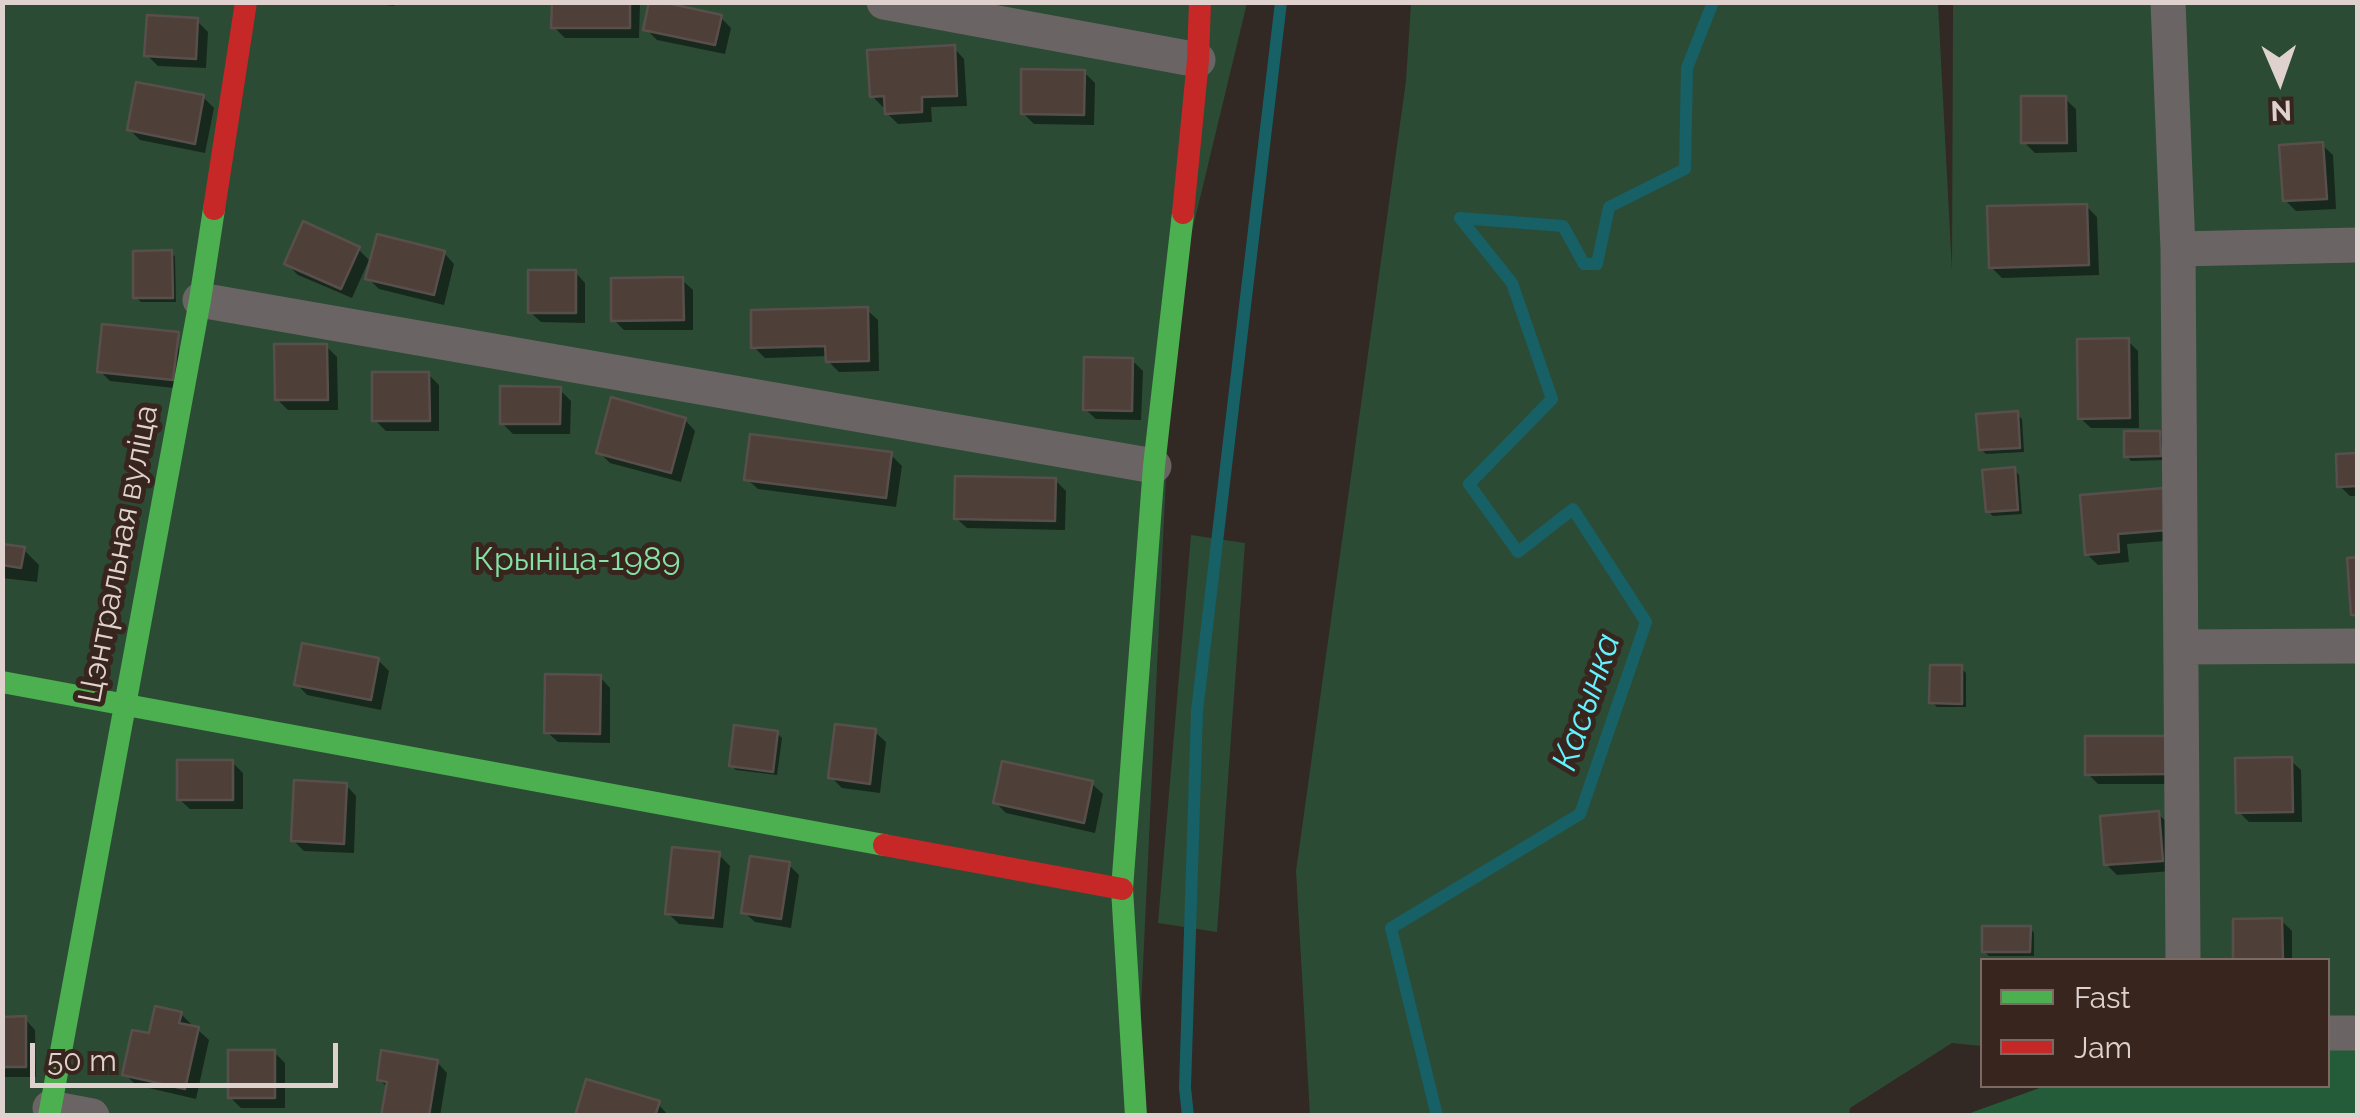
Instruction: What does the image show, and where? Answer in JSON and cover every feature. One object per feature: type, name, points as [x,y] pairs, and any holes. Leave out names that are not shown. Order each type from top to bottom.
[{"type":"street","name":"Цэнтральная вуліца","points":[[50,1112],[200,300],[246,2]]},
{"type":"street","points":[[884,2],[1198,60]]},
{"type":"street","points":[[1136,1116],[1122,889],[1154,466],[1174,306],[1200,2]]},
{"type":"street","points":[[2168,2],[2178,249],[2183,958]]},
{"type":"street","points":[[2178,249],[2358,246]]},
{"type":"street","points":[[200,300],[1154,466]]},
{"type":"street","points":[[2182,647],[2358,646]]},
{"type":"street","points":[[2,682],[1122,889]]},
{"type":"street","points":[[2330,1033],[2358,1033]]},
{"type":"street","points":[[50,1112],[92,1116]]},
{"type":"green space","name":"Крыніца-1989","points":[[2,3],[1247,3],[1174,306],[1136,1115],[3,1115]]},
{"type":"green space","points":[[1411,3],[1938,3],[1952,271],[1953,3],[2357,3],[2357,1085],[2330,1081],[2330,958],[1980,958],[1980,1046],[1952,1043],[1850,1108],[1849,1115],[1310,1116],[1296,871],[1406,81]]},
{"type":"green space","points":[[1191,535],[1245,543],[1217,932],[1158,923]]},
{"type":"green space","points":[[2330,1033],[2357,1033],[2357,1115],[1962,1116],[2039,1088],[2330,1088]]},
{"type":"building","points":[[552,2],[630,2],[630,28],[551,28]]},
{"type":"building","points":[[649,2],[722,15],[715,45],[643,30]]},
{"type":"building","points":[[147,15],[198,18],[196,59],[144,56]]},
{"type":"building","points":[[955,45],[957,96],[922,97],[922,112],[885,114],[884,96],[870,97],[867,50]]},
{"type":"building","points":[[1021,69],[1085,70],[1084,115],[1021,114]]},
{"type":"building","points":[[136,82],[204,95],[195,144],[127,130]]},
{"type":"building","points":[[2021,96],[2066,96],[2067,143],[2021,143]]},
{"type":"building","points":[[2323,142],[2327,199],[2283,201],[2279,145]]},
{"type":"building","points":[[2087,204],[2089,265],[1989,268],[1987,206]]},
{"type":"building","points":[[303,221],[360,247],[341,289],[284,264]]},
{"type":"building","points":[[377,234],[445,251],[434,295],[365,279]]},
{"type":"building","points":[[172,250],[173,298],[133,298],[133,251]]},
{"type":"building","points":[[528,270],[576,270],[576,313],[528,313]]},
{"type":"building","points":[[683,277],[684,320],[611,321],[611,278]]},
{"type":"building","points":[[868,307],[869,361],[826,362],[825,346],[751,348],[751,310]]},
{"type":"building","points":[[102,324],[179,332],[173,380],[97,372]]},
{"type":"building","points":[[2129,338],[2130,418],[2078,419],[2077,339]]},
{"type":"building","points":[[274,344],[327,344],[328,400],[275,400]]},
{"type":"building","points":[[1084,357],[1133,358],[1132,411],[1083,410]]},
{"type":"building","points":[[372,372],[429,372],[430,421],[372,421]]},
{"type":"building","points":[[500,386],[561,387],[560,424],[500,424]]},
{"type":"building","points":[[611,397],[686,418],[671,473],[596,453]]},
{"type":"building","points":[[2018,411],[2020,448],[1979,450],[1976,414]]},
{"type":"building","points":[[2124,431],[2160,431],[2161,456],[2124,457]]},
{"type":"building","points":[[750,434],[892,452],[886,498],[744,480]]},
{"type":"building","points":[[2358,453],[2358,486],[2337,487],[2336,454]]},
{"type":"building","points":[[2015,467],[2018,510],[1986,512],[1982,470]]},
{"type":"building","points":[[955,476],[1056,478],[1055,521],[954,519]]},
{"type":"building","points":[[2164,488],[2168,530],[2118,534],[2119,552],[2085,555],[2080,495]]},
{"type":"building","points":[[2,544],[25,547],[21,568],[2,565]]},
{"type":"building","points":[[2358,557],[2358,615],[2351,615],[2347,558]]},
{"type":"building","points":[[302,643],[379,658],[371,700],[294,685]]},
{"type":"building","points":[[1930,665],[1962,665],[1962,704],[1929,703]]},
{"type":"building","points":[[545,674],[601,675],[600,734],[544,733]]},
{"type":"building","points":[[835,724],[876,729],[870,784],[828,778]]},
{"type":"building","points":[[734,725],[778,731],[773,772],[729,766]]},
{"type":"building","points":[[2085,736],[2170,736],[2170,774],[2085,775]]},
{"type":"building","points":[[2292,757],[2293,812],[2236,813],[2235,758]]},
{"type":"building","points":[[177,760],[233,760],[233,800],[177,800]]},
{"type":"building","points":[[1002,761],[1093,781],[1084,823],[993,803]]},
{"type":"building","points":[[294,780],[347,783],[344,844],[291,841]]},
{"type":"building","points":[[2159,811],[2163,861],[2104,865],[2100,816]]},
{"type":"building","points":[[672,847],[720,852],[713,918],[665,914]]},
{"type":"building","points":[[750,856],[790,862],[781,919],[741,913]]},
{"type":"building","points":[[2282,918],[2283,958],[2233,958],[2233,919]]},
{"type":"building","points":[[1982,926],[2031,926],[2030,952],[1982,952]]},
{"type":"building","points":[[155,1006],[182,1012],[179,1023],[199,1027],[185,1089],[122,1075],[132,1030],[149,1033]]},
{"type":"building","points":[[26,1016],[26,1067],[2,1067],[2,1017]]},
{"type":"building","points":[[228,1050],[275,1050],[275,1098],[228,1098]]},
{"type":"building","points":[[381,1050],[438,1060],[429,1116],[381,1116],[387,1082],[377,1080]]},
{"type":"building","points":[[586,1079],[660,1101],[655,1116],[575,1116]]},
{"type":"waterway","points":[[1188,1116],[1185,1088],[1197,711],[1281,2]]},
{"type":"waterway","name":"Касынка","points":[[1437,1116],[1391,928],[1580,814],[1646,622],[1573,509],[1518,552],[1469,484],[1552,399],[1512,283],[1460,218],[1563,226],[1584,264],[1597,264],[1609,207],[1685,169],[1687,68],[1713,2]]},
{"type":"traffic: fast","points":[[49,1116],[214,209]]},
{"type":"traffic: fast","points":[[1136,1116],[1122,889],[1154,466],[1183,213]]},
{"type":"traffic: fast","points":[[2,682],[884,845]]},
{"type":"traffic: jam","points":[[214,209],[246,2]]},
{"type":"traffic: jam","points":[[1183,213],[1200,2]]},
{"type":"traffic: jam","points":[[884,845],[1122,889]]}]
